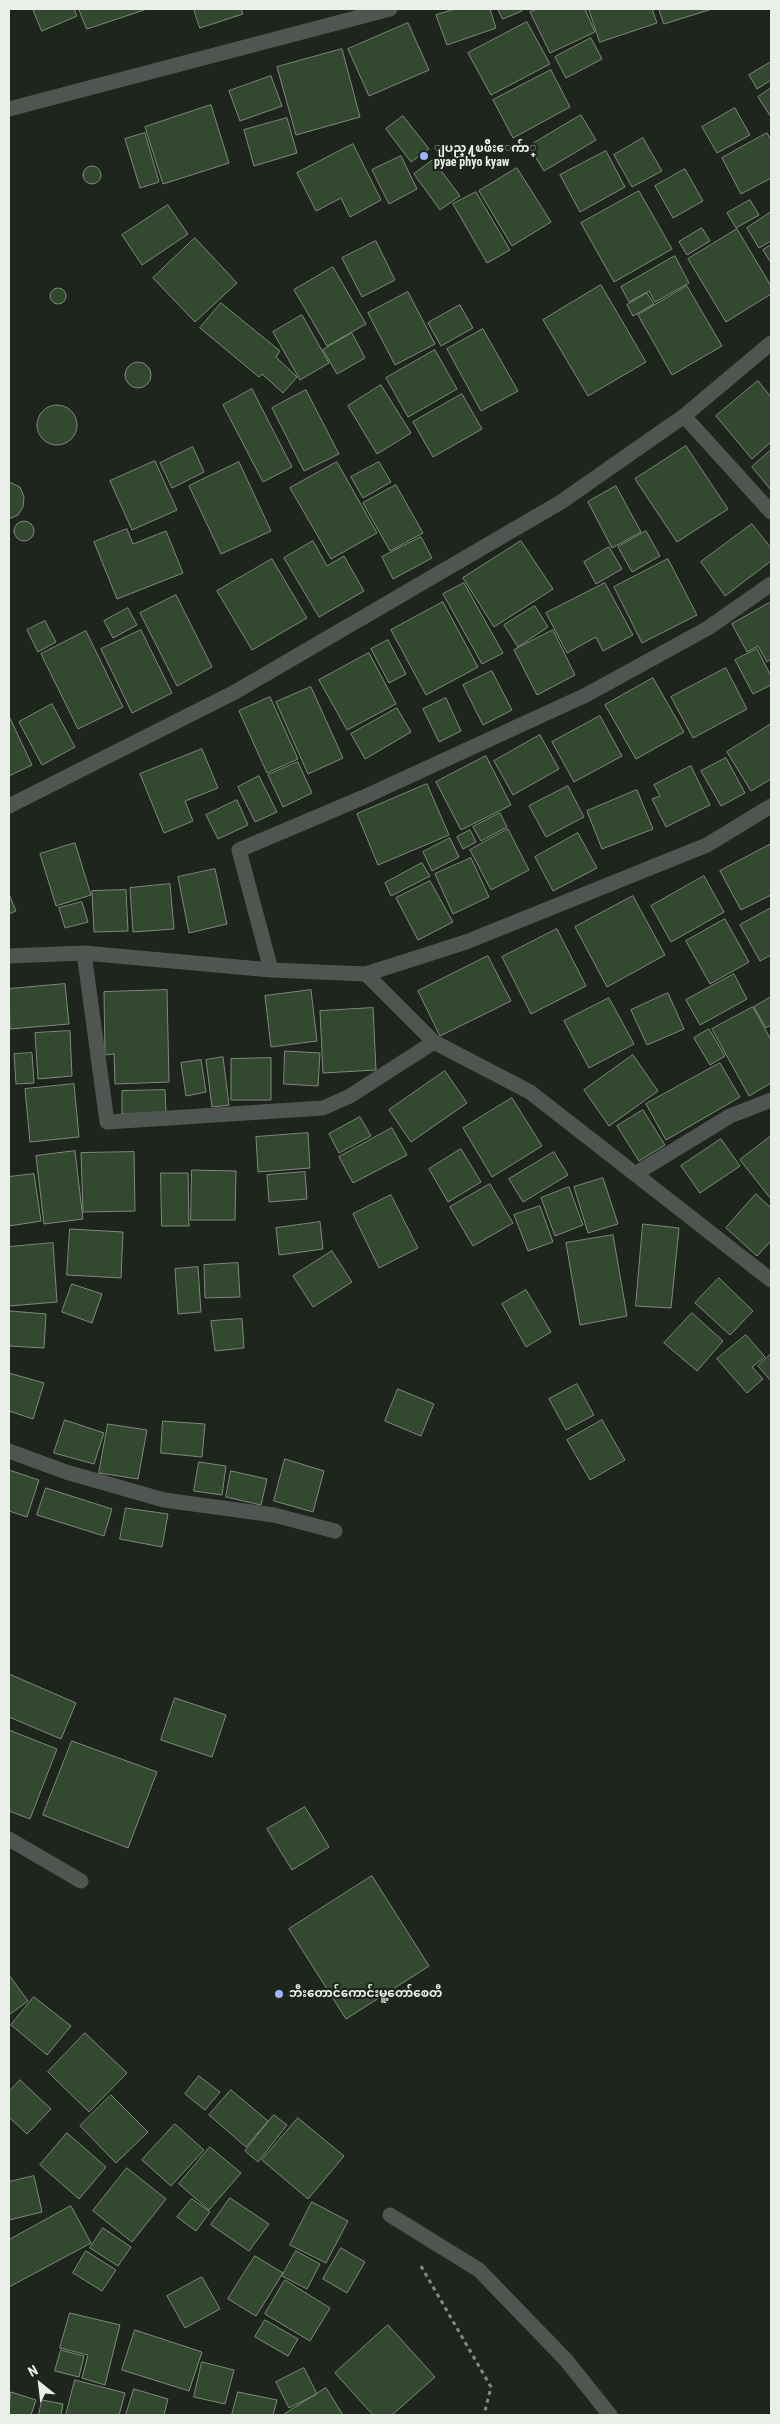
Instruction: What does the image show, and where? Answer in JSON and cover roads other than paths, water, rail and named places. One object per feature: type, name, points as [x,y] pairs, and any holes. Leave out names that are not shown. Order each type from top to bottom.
[{"type":"street","points":[[9,108],[390,9]]},
{"type":"street","points":[[9,806],[235,692],[561,502],[684,416],[771,343]]},
{"type":"street","points":[[684,416],[771,512]]},
{"type":"street","points":[[272,970],[239,850],[364,797],[586,695],[708,628],[771,584]]},
{"type":"street","points":[[9,956],[84,952],[272,970],[366,974],[466,942],[707,845],[771,806]]},
{"type":"street","points":[[84,952],[107,1122],[323,1108],[350,1096],[434,1042]]},
{"type":"street","points":[[366,974],[434,1042],[530,1092],[771,1280]]},
{"type":"street","points":[[635,1174],[730,1116],[771,1100]]},
{"type":"street","points":[[9,1451],[66,1472],[164,1500],[274,1515],[335,1532]]},
{"type":"street","points":[[9,1839],[81,1881]]},
{"type":"street","points":[[390,2215],[479,2270],[566,2360],[610,2415]]},
{"type":"place","name":"ျပည္႔ၿဖိဳးေက်ာ္ pyae phyo kyaw","points":[[424,156]]},
{"type":"place","name":"ဘီးတောင်ကောင်းမူ့တော်စေတီ","points":[[279,1994]]}]
